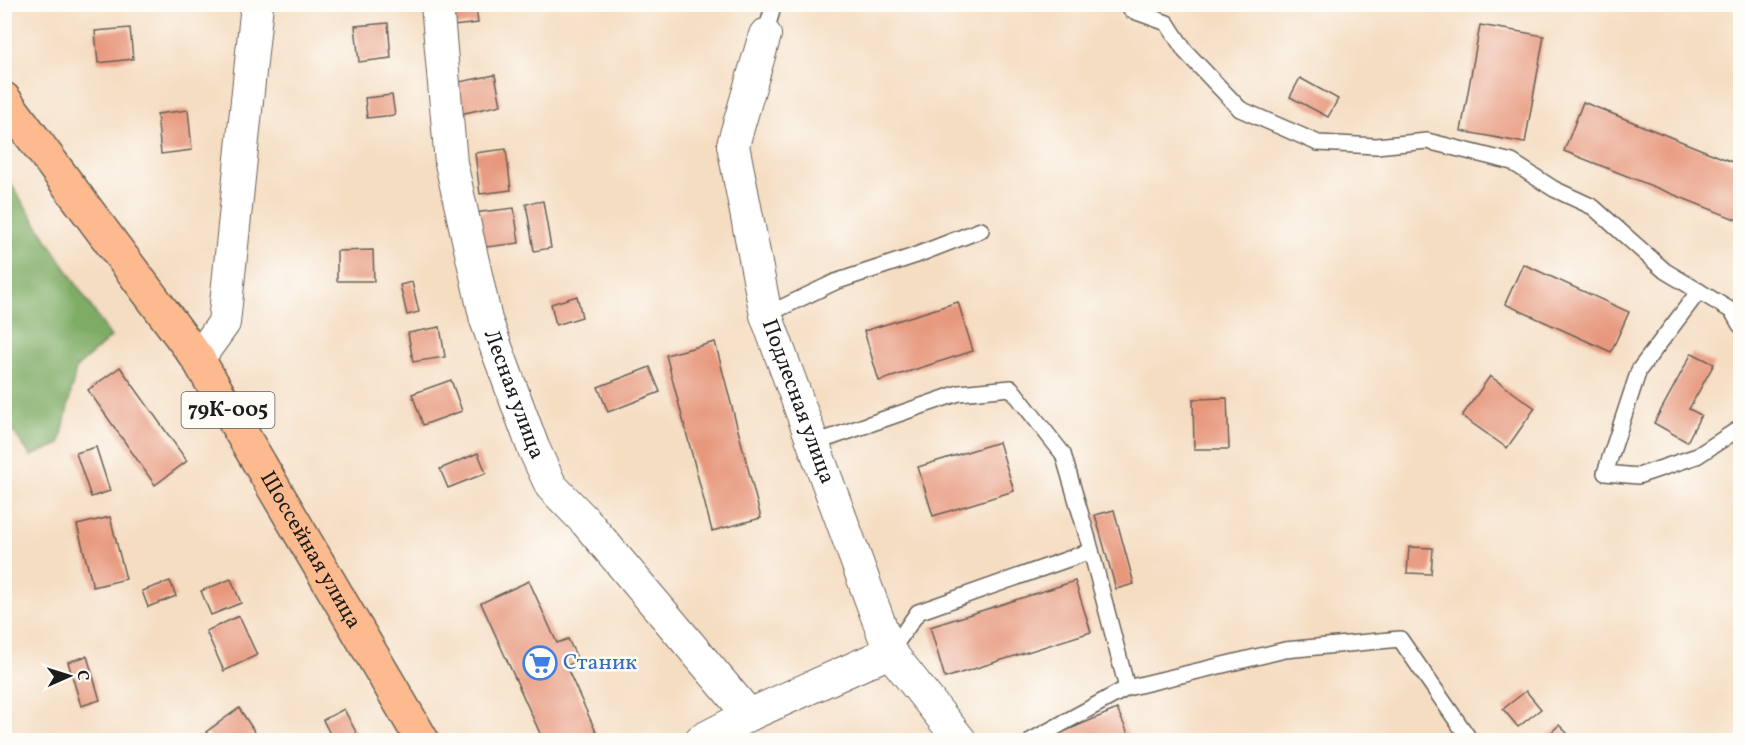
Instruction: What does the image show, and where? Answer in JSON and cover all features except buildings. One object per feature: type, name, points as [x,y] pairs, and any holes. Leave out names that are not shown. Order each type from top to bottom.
[{"type":"main road","name":"Шоссейная улица","points":[[4,99],[198,359],[422,741]]},
{"type":"street","points":[[198,359],[224,323],[257,4]]},
{"type":"street","name":"Лесная улица","points":[[437,4],[451,163],[486,320],[532,447],[551,486],[586,522],[749,715]]},
{"type":"street","name":"Подлесная улица","points":[[765,35],[733,145],[766,315],[890,652],[960,741]]},
{"type":"street","points":[[701,741],[749,715],[890,652]]},
{"type":"lane","points":[[765,35],[774,4]]},
{"type":"lane","points":[[1130,4],[1131,10],[1167,23],[1185,51],[1240,109],[1318,143],[1376,146],[1427,141],[1512,162],[1554,189],[1593,207],[1665,271],[1732,311],[1740,325]]},
{"type":"lane","points":[[766,315],[835,282],[914,256],[981,230]]},
{"type":"lane","points":[[1699,291],[1639,370],[1605,473],[1638,476],[1696,456],[1740,428]]},
{"type":"lane","points":[[812,444],[959,393],[1011,388],[1063,454],[1127,688]]},
{"type":"lane","points":[[890,652],[918,612],[1091,551]]},
{"type":"lane","points":[[1032,741],[1127,688],[1285,651],[1400,639],[1470,741]]},
{"type":"green space","points":[[4,174],[111,337],[76,368],[60,444],[31,456],[12,430],[4,347]]},
{"type":"place","name":"Станик","points":[[540,663]]}]
